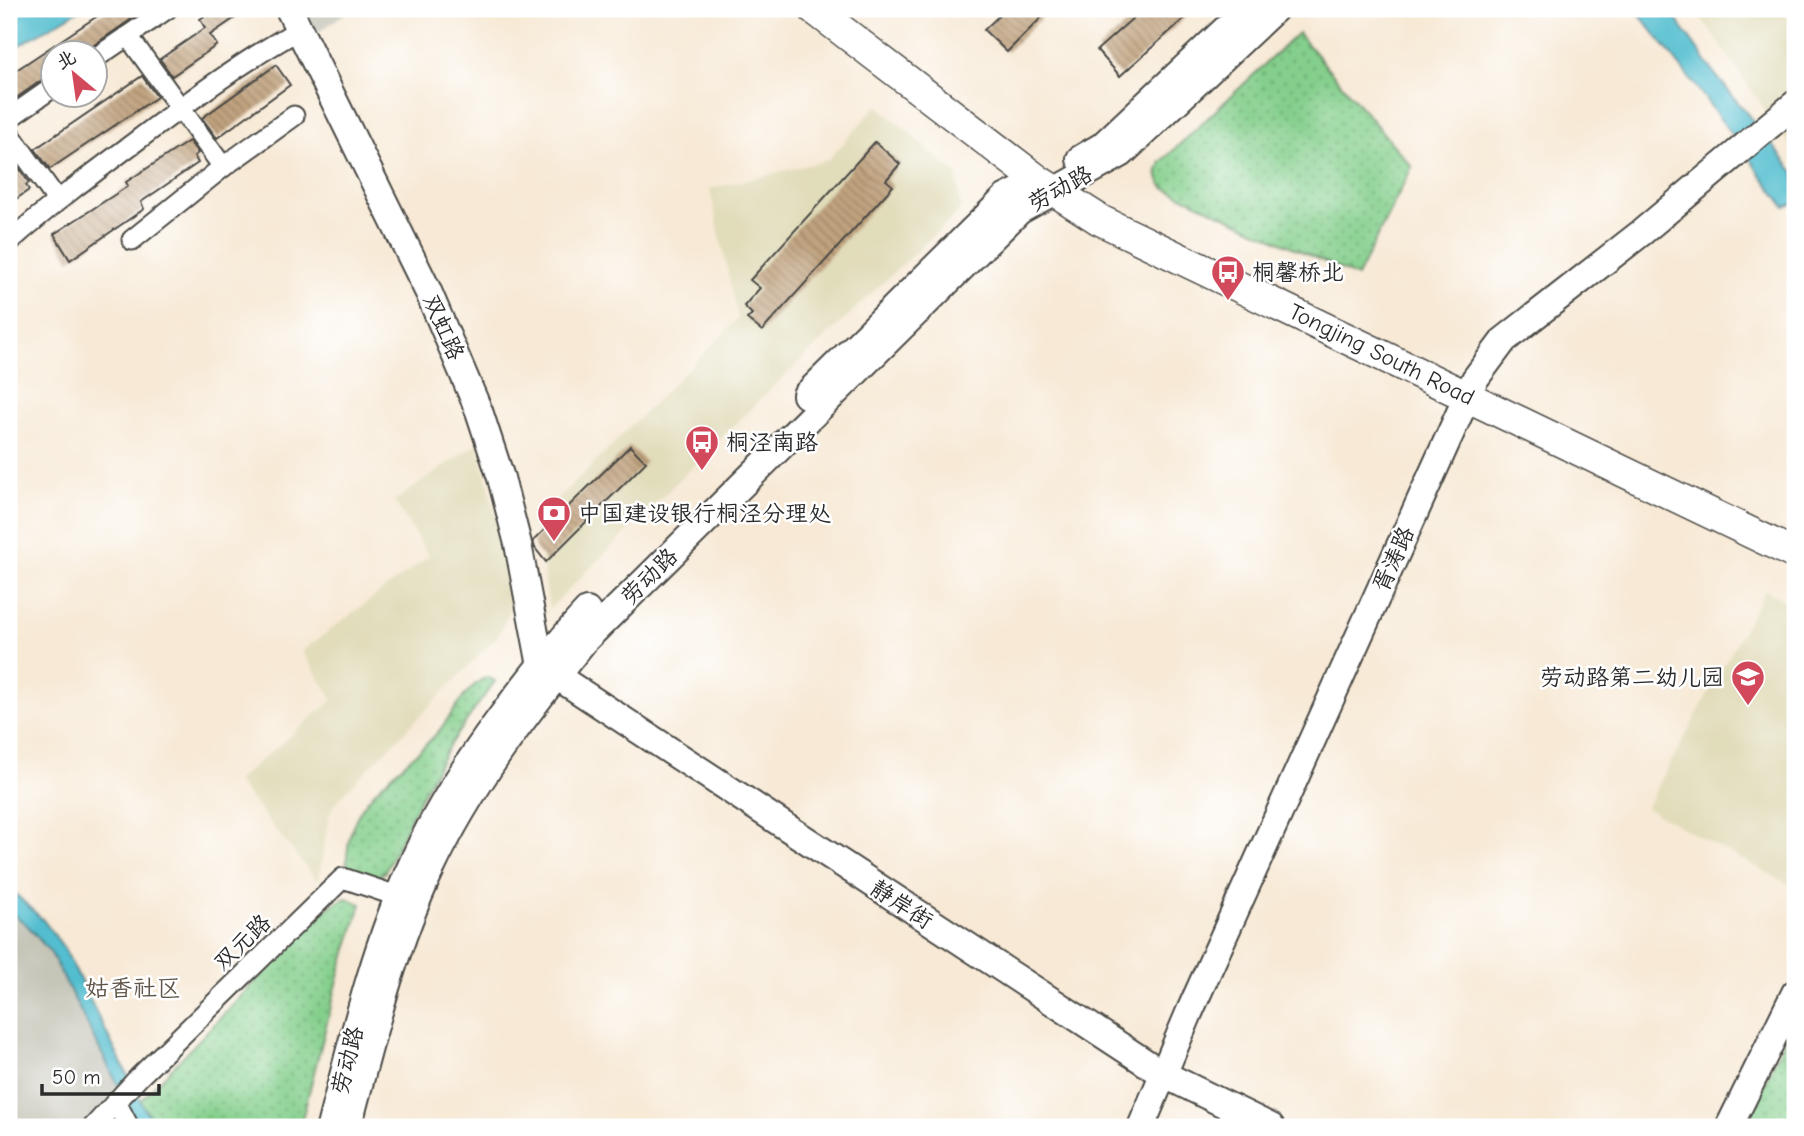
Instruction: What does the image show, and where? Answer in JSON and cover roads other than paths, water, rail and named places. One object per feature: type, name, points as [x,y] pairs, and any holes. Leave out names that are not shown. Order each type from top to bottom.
[{"type":"main road","name":"Tongjing South Road","points":[[814,9],[1055,181]]},
{"type":"main road","name":"Tongjing South Road","points":[[842,9],[1100,220],[1795,535]]},
{"type":"main road","name":"Tongjing South Road","points":[[1472,387],[1795,554]]},
{"type":"street","points":[[108,50],[167,9]]},
{"type":"street","name":"劳动路","points":[[1055,181],[1102,146],[1247,9]]},
{"type":"street","name":"劳动路","points":[[348,1127],[408,899],[412,863],[451,792],[483,742],[548,672],[562,638],[1005,198],[1121,154],[1275,9]]},
{"type":"street","points":[[9,242],[57,201],[179,108],[262,51],[294,19]]},
{"type":"street","name":"双虹路","points":[[294,19],[428,291],[478,411],[501,478],[548,672]]},
{"type":"street","points":[[128,36],[223,167]]},
{"type":"street","points":[[9,118],[38,98]]},
{"type":"street","name":"胥涛路","points":[[1141,1127],[1472,387],[1504,340],[1641,233],[1795,104]]},
{"type":"street","points":[[132,240],[223,167],[295,116]]},
{"type":"street","points":[[9,133],[57,201]]},
{"type":"street","name":"静岸街","points":[[548,672],[1163,1074],[1271,1127]]},
{"type":"street","name":"双元路","points":[[93,1127],[139,1077],[343,878],[408,899]]},
{"type":"street","name":"劳动路","points":[[330,1127],[363,998],[408,899]]},
{"type":"street","points":[[1730,1127],[1795,993]]},
{"type":"street","points":[[118,1099],[129,1127]]},
{"type":"water","points":[[9,9],[81,9],[9,51]]},
{"type":"water","points":[[1635,9],[1669,9],[1714,73],[1795,173],[1795,203],[1785,207]]},
{"type":"water","points":[[9,888],[43,920],[64,948],[145,1110],[157,1127],[139,1127],[51,953],[27,925],[9,911]]},
{"type":"place","name":"桐馨桥北","points":[[1228,302]]},
{"type":"place","name":"桐泾南路","points":[[702,472]]},
{"type":"place","name":"中国建设银行桐泾分理处","points":[[554,543]]},
{"type":"place","name":"劳动路第二幼儿园","points":[[1748,707]]},
{"type":"district","name":"姑香社区","points":[[133,988]]}]
